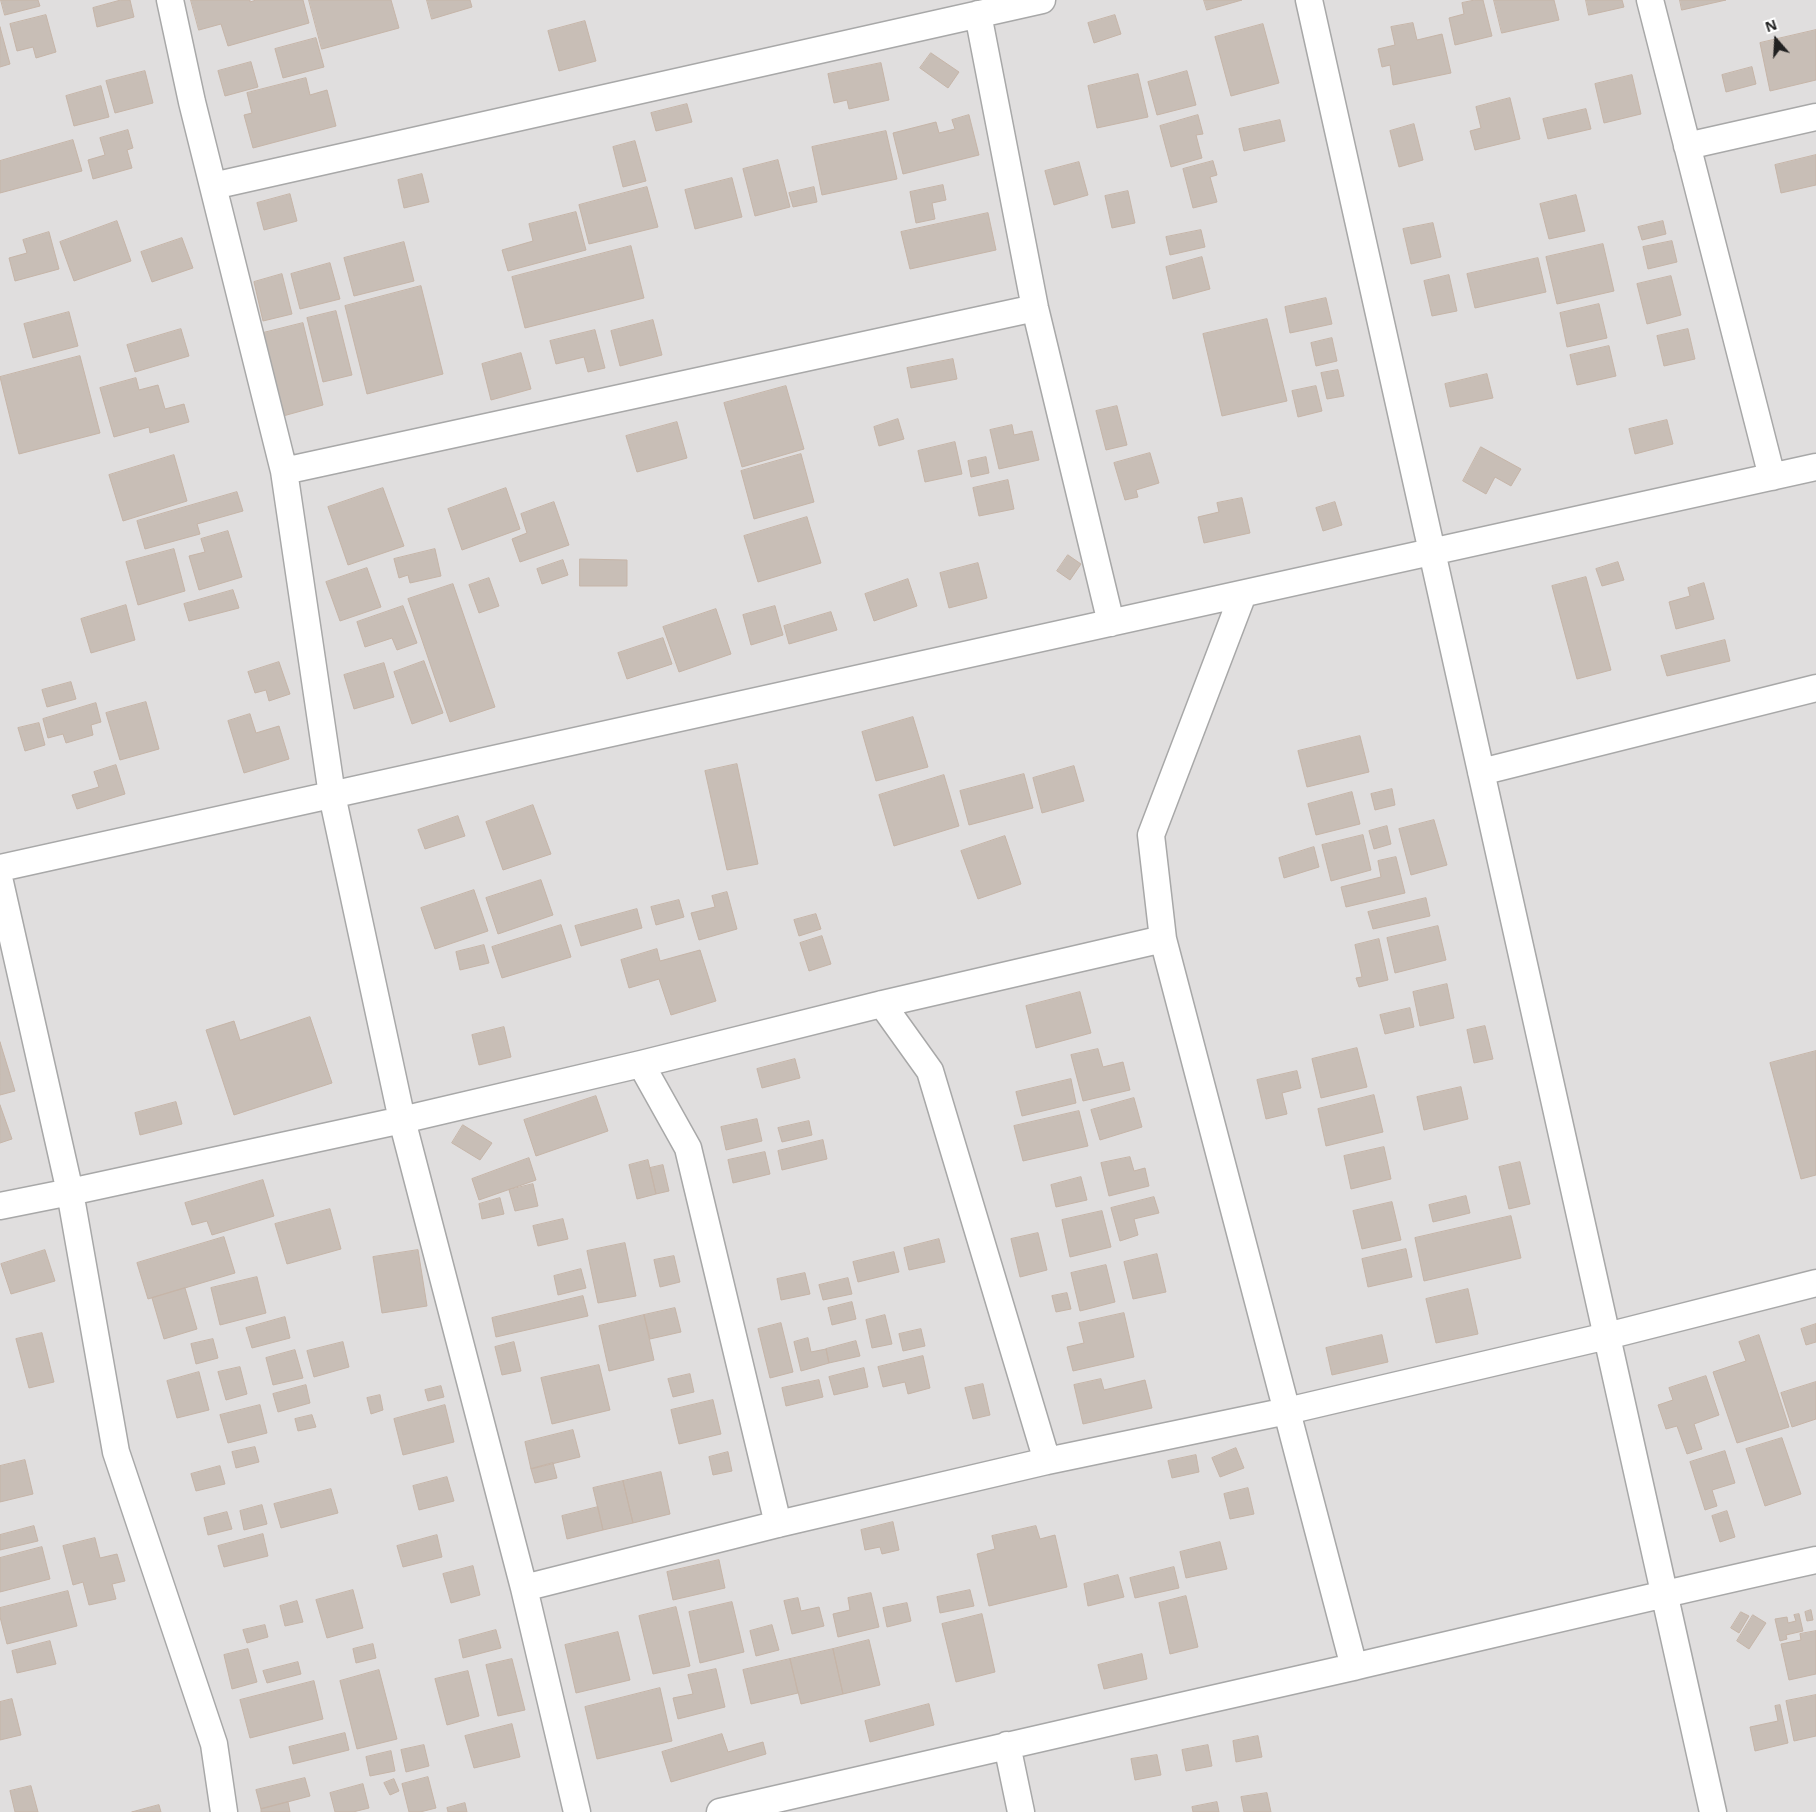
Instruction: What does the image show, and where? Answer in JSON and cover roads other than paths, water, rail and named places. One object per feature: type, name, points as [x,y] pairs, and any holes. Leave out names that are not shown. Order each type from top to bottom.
[{"type":"street","points":[[170,0],[192,102],[284,471],[332,795],[402,1120],[524,1588],[577,1812]]},
{"type":"street","points":[[213,186],[1042,0]]},
{"type":"street","points":[[1309,0],[1713,1812]]},
{"type":"street","points":[[1650,0],[1772,477]]},
{"type":"street","points":[[978,14],[1035,308],[1111,623]]},
{"type":"street","points":[[1687,146],[1816,117]]},
{"type":"street","points":[[284,471],[1035,308]]},
{"type":"street","points":[[0,868],[1816,467]]},
{"type":"street","points":[[1243,594],[1151,835],[1163,939],[1354,1666]]},
{"type":"street","points":[[1481,772],[1816,688]]},
{"type":"street","points":[[0,882],[70,1192],[116,1452],[214,1744],[224,1812]]},
{"type":"street","points":[[0,1206],[402,1120],[641,1064],[882,1004],[1163,939]]},
{"type":"street","points":[[882,1004],[930,1071],[1047,1462]]},
{"type":"street","points":[[641,1064],[688,1148],[778,1524]]},
{"type":"street","points":[[524,1588],[778,1524],[1047,1462],[1287,1411],[1607,1336],[1816,1283]]},
{"type":"street","points":[[720,1812],[1664,1593],[1816,1560]]},
{"type":"street","points":[[1007,1745],[1021,1812]]}]
